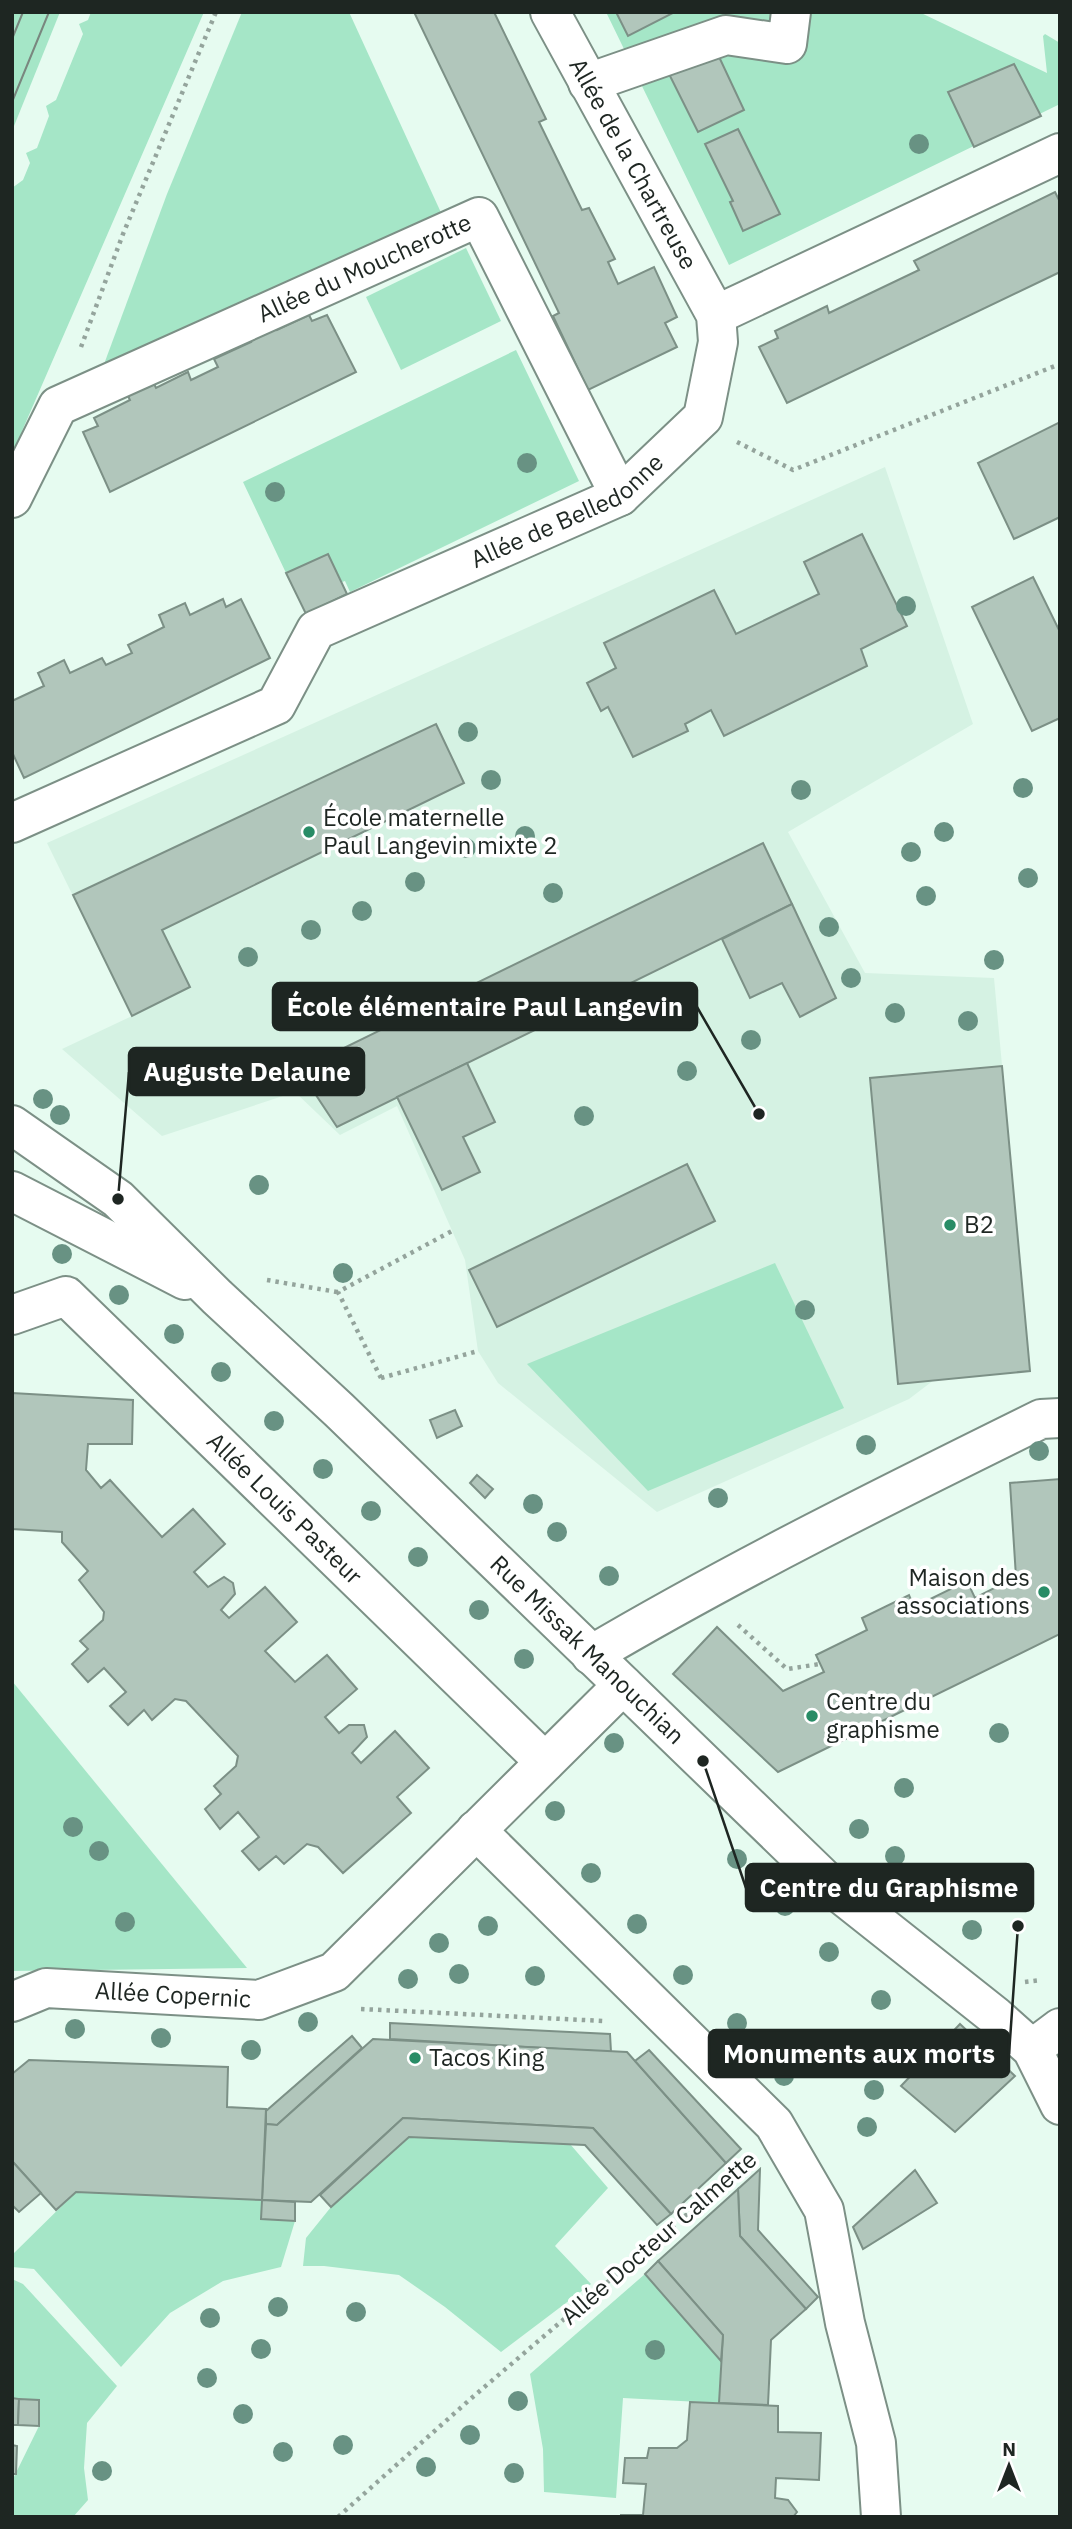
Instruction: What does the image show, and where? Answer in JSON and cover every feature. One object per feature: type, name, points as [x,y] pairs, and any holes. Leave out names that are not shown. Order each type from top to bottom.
[{"type":"street","name":"Allée de la Chartreuse","points":[[550,12],[716,315]]},
{"type":"street","points":[[588,83],[726,36],[787,44],[791,12]]},
{"type":"street","points":[[699,422],[703,417],[718,342],[716,315],[1060,153]]},
{"type":"street","name":"Allée du Moucherotte","points":[[58,407],[479,217],[620,496]]},
{"type":"street","points":[[12,498],[58,407]]},
{"type":"street","name":"Allée de Belledonne","points":[[12,823],[276,705],[316,630],[620,496],[699,422]]},
{"type":"street","name":"Rue Missak Manouchian","points":[[12,1125],[118,1199],[831,1886],[995,2016],[1046,2039]]},
{"type":"street","name":"Rue Missak Manouchian","points":[[12,1191],[217,1297]]},
{"type":"street","name":"Allée Louis Pasteur","points":[[12,1315],[66,1296],[545,1762]]},
{"type":"street","points":[[591,1655],[835,1520],[1041,1419],[1060,1418]]},
{"type":"street","points":[[334,1972],[623,1685]]},
{"type":"street","name":"Allée Docteur Calmette","points":[[477,1829],[774,2124],[824,2210],[845,2323],[876,2443],[881,2517]]},
{"type":"street","name":"Allée Copernic","points":[[12,2002],[46,1988],[259,2000],[334,1972]]},
{"type":"street","points":[[1046,2039],[1060,2105]]},
{"type":"path","points":[[58,407],[123,234],[216,12]]},
{"type":"path","points":[[699,422],[793,470],[1060,364]]},
{"type":"path","points":[[255,1279],[338,1292],[452,1231]]},
{"type":"path","points":[[338,1292],[382,1378]]},
{"type":"path","points":[[339,1410],[382,1378],[478,1351]]},
{"type":"path","points":[[701,1592],[787,1669],[820,1664]]},
{"type":"path","points":[[334,1972],[352,2008],[617,2022]]},
{"type":"path","points":[[1036,1972],[1041,1980]]},
{"type":"path","name":"Allée Docteur Calmette","points":[[338,2517],[475,2395],[753,2157]]},
{"type":"shaded area","points":[[885,467],[973,724],[788,832],[865,973],[994,978],[1030,1371],[934,1380],[909,1399],[657,1512],[498,1383],[478,1351],[465,1260],[397,1106],[340,1135],[295,1092],[162,1136],[62,1049],[132,1016],[47,843]]},
{"type":"green space","points":[[12,12],[60,12],[12,131]]},
{"type":"green space","points":[[91,12],[204,12],[22,431],[12,468],[12,188],[23,180],[30,163],[26,153],[37,148],[49,116],[46,106],[56,100],[83,34],[79,24],[88,20]]},
{"type":"green space","points":[[242,12],[349,12],[443,217],[100,375],[167,194]]},
{"type":"green space","points":[[606,12],[919,12],[1047,73],[1045,34],[1060,43],[1060,104],[729,265]]},
{"type":"green space","points":[[466,248],[501,321],[401,370],[366,297]]},
{"type":"green space","points":[[516,350],[579,481],[350,592],[328,554],[286,573],[243,482]]},
{"type":"green space","points":[[775,1263],[844,1408],[648,1491],[527,1364]]},
{"type":"green space","points":[[12,1681],[247,1968],[12,1971]]},
{"type":"green space","points":[[409,2137],[570,2144],[608,2188],[555,2246],[591,2284],[501,2352],[445,2307],[399,2275],[303,2266],[306,2238],[331,2207]]},
{"type":"green space","points":[[76,2192],[262,2200],[261,2219],[295,2221],[281,2267],[223,2281],[170,2313],[121,2367],[34,2269],[12,2267],[12,2255]]},
{"type":"green space","points":[[645,2274],[721,2361],[719,2403],[623,2398],[616,2498],[544,2492],[543,2449],[530,2374]]},
{"type":"green space","points":[[12,2279],[23,2284],[117,2386],[87,2423],[84,2468],[88,2500],[73,2517],[12,2517],[12,2481],[39,2426],[39,2400],[12,2398]]},
{"type":"building","points":[[414,12],[494,12],[546,119],[539,122],[582,210],[589,208],[615,259],[608,262],[618,284],[654,267],[677,317],[665,323],[677,347],[588,390],[553,316],[559,313]]},
{"type":"building","points":[[616,12],[673,12],[673,13],[628,36]]},
{"type":"building","points":[[713,44],[744,110],[698,132],[666,68]]},
{"type":"building","points":[[1014,64],[1041,116],[974,147],[948,92]]},
{"type":"building","points":[[738,129],[780,214],[743,231],[730,202],[733,201],[705,144]]},
{"type":"building","points":[[1055,192],[1060,202],[1060,272],[787,403],[759,347],[778,338],[775,331],[827,306],[829,313],[919,270],[914,261]]},
{"type":"building","points":[[309,315],[312,321],[327,315],[356,372],[110,492],[83,432],[98,426],[94,418],[130,400],[124,388],[150,375],[156,388],[188,372],[191,380],[218,367],[214,359],[251,342],[244,330],[270,318],[277,330]]},
{"type":"building","points":[[1060,422],[1060,517],[1014,539],[978,463]]},
{"type":"building","points":[[862,534],[907,626],[861,649],[867,666],[724,736],[711,710],[685,724],[688,731],[633,757],[608,707],[601,711],[587,683],[616,668],[604,643],[714,590],[736,634],[819,594],[804,562]]},
{"type":"building","points":[[328,554],[347,594],[306,614],[286,573]]},
{"type":"building","points":[[1033,577],[1060,632],[1060,718],[1032,731],[972,607]]},
{"type":"building","points":[[223,599],[226,607],[241,599],[270,658],[24,778],[12,752],[12,701],[44,686],[38,673],[64,660],[70,673],[102,658],[106,665],[132,653],[128,645],[164,627],[159,615],[185,603],[190,615]]},
{"type":"building","points":[[436,724],[464,783],[162,930],[190,987],[132,1016],[73,895]]},
{"type":"building","points":[[763,843],[792,904],[337,1127],[314,1092],[307,1066]]},
{"type":"building","points":[[792,904],[836,998],[800,1017],[782,983],[750,998],[722,939]]},
{"type":"building","points":[[467,1063],[495,1122],[463,1137],[480,1172],[442,1190],[397,1097]]},
{"type":"building","name":"B2","points":[[1002,1066],[1030,1371],[898,1384],[870,1078]]},
{"type":"building","points":[[687,1164],[715,1221],[497,1327],[469,1270]]},
{"type":"building","points":[[12,1393],[133,1400],[132,1444],[88,1444],[86,1470],[101,1488],[110,1480],[162,1537],[193,1509],[225,1544],[194,1572],[208,1587],[224,1577],[233,1583],[235,1594],[221,1610],[229,1618],[265,1587],[297,1622],[265,1651],[295,1682],[327,1655],[357,1689],[325,1717],[339,1733],[349,1725],[364,1725],[367,1737],[352,1753],[361,1763],[395,1731],[429,1768],[397,1797],[411,1813],[343,1873],[318,1847],[307,1844],[284,1864],[276,1856],[259,1870],[242,1851],[259,1837],[238,1812],[220,1829],[205,1809],[221,1794],[214,1786],[236,1766],[238,1756],[186,1701],[175,1699],[152,1720],[144,1710],[128,1725],[110,1706],[126,1692],[104,1668],[88,1682],[72,1664],[88,1649],[80,1641],[103,1620],[104,1612],[79,1580],[88,1571],[62,1542],[62,1532],[12,1529]]},
{"type":"building","points":[[455,1410],[462,1426],[437,1438],[430,1420]]},
{"type":"building","points":[[477,1475],[493,1489],[485,1498],[470,1483]]},
{"type":"building","points":[[1060,1479],[1060,1634],[778,1772],[673,1674],[717,1627],[783,1691],[824,1672],[816,1655],[867,1630],[862,1618],[909,1595],[914,1607],[967,1581],[975,1598],[1016,1577],[1010,1483]]},
{"type":"building","points":[[390,2023],[610,2034],[611,2052],[390,2039]]},
{"type":"building","points":[[960,2024],[1015,2076],[955,2132],[901,2086]]},
{"type":"building","points":[[352,2036],[362,2048],[277,2125],[266,2124],[266,2111]]},
{"type":"building","points":[[373,2039],[627,2052],[726,2163],[671,2214],[593,2128],[403,2118],[311,2202],[262,2200],[266,2124],[277,2125]]},
{"type":"building","points":[[649,2050],[741,2149],[726,2163],[635,2061]]},
{"type":"building","points":[[29,2060],[228,2067],[227,2107],[266,2109],[262,2200],[76,2192],[56,2210],[12,2161],[12,2074]]},
{"type":"building","points":[[403,2118],[593,2128],[671,2214],[657,2225],[585,2145],[409,2137],[331,2207],[320,2195]]},
{"type":"building","points":[[12,2161],[41,2193],[19,2212],[14,2207],[12,2209]]},
{"type":"building","points":[[760,2169],[758,2230],[818,2297],[806,2309],[740,2236],[738,2189]]},
{"type":"building","points":[[915,2170],[937,2203],[863,2249],[853,2227]]},
{"type":"building","points":[[738,2189],[740,2236],[806,2309],[771,2340],[768,2405],[719,2403],[723,2335],[658,2261]]},
{"type":"building","points":[[262,2200],[295,2202],[295,2221],[261,2219]]},
{"type":"building","points":[[658,2261],[723,2335],[721,2361],[645,2274]]},
{"type":"building","points":[[12,2398],[19,2399],[18,2425],[12,2425]]},
{"type":"building","points":[[19,2399],[39,2400],[39,2426],[18,2425]]},
{"type":"building","points":[[690,2402],[778,2406],[778,2432],[821,2433],[819,2480],[776,2478],[775,2498],[788,2500],[797,2512],[793,2517],[621,2517],[643,2515],[646,2484],[623,2483],[625,2458],[647,2458],[649,2448],[677,2448],[687,2440]]},
{"type":"building","points":[[12,2445],[17,2446],[16,2474],[12,2474]]},
{"type":"tram line","points":[[12,39],[23,12]]},
{"type":"tram line","points":[[12,102],[49,12]]},
{"type":"place","name":"École maternelle Paul Langevin mixte 2","points":[[309,832]]},
{"type":"place","name":"École élémentaire Paul Langevin","points":[[759,1114]]},
{"type":"place","name":"Auguste Delaune","points":[[118,1199]]},
{"type":"place","name":"B2","points":[[950,1225]]},
{"type":"place","name":"Maison des associations","points":[[1044,1592]]},
{"type":"place","name":"Centre du graphisme","points":[[812,1716]]},
{"type":"place","name":"Centre du Graphisme","points":[[703,1761]]},
{"type":"place","name":"Monuments aux morts","points":[[1018,1926]]},
{"type":"place","name":"Tacos King","points":[[415,2058]]}]
